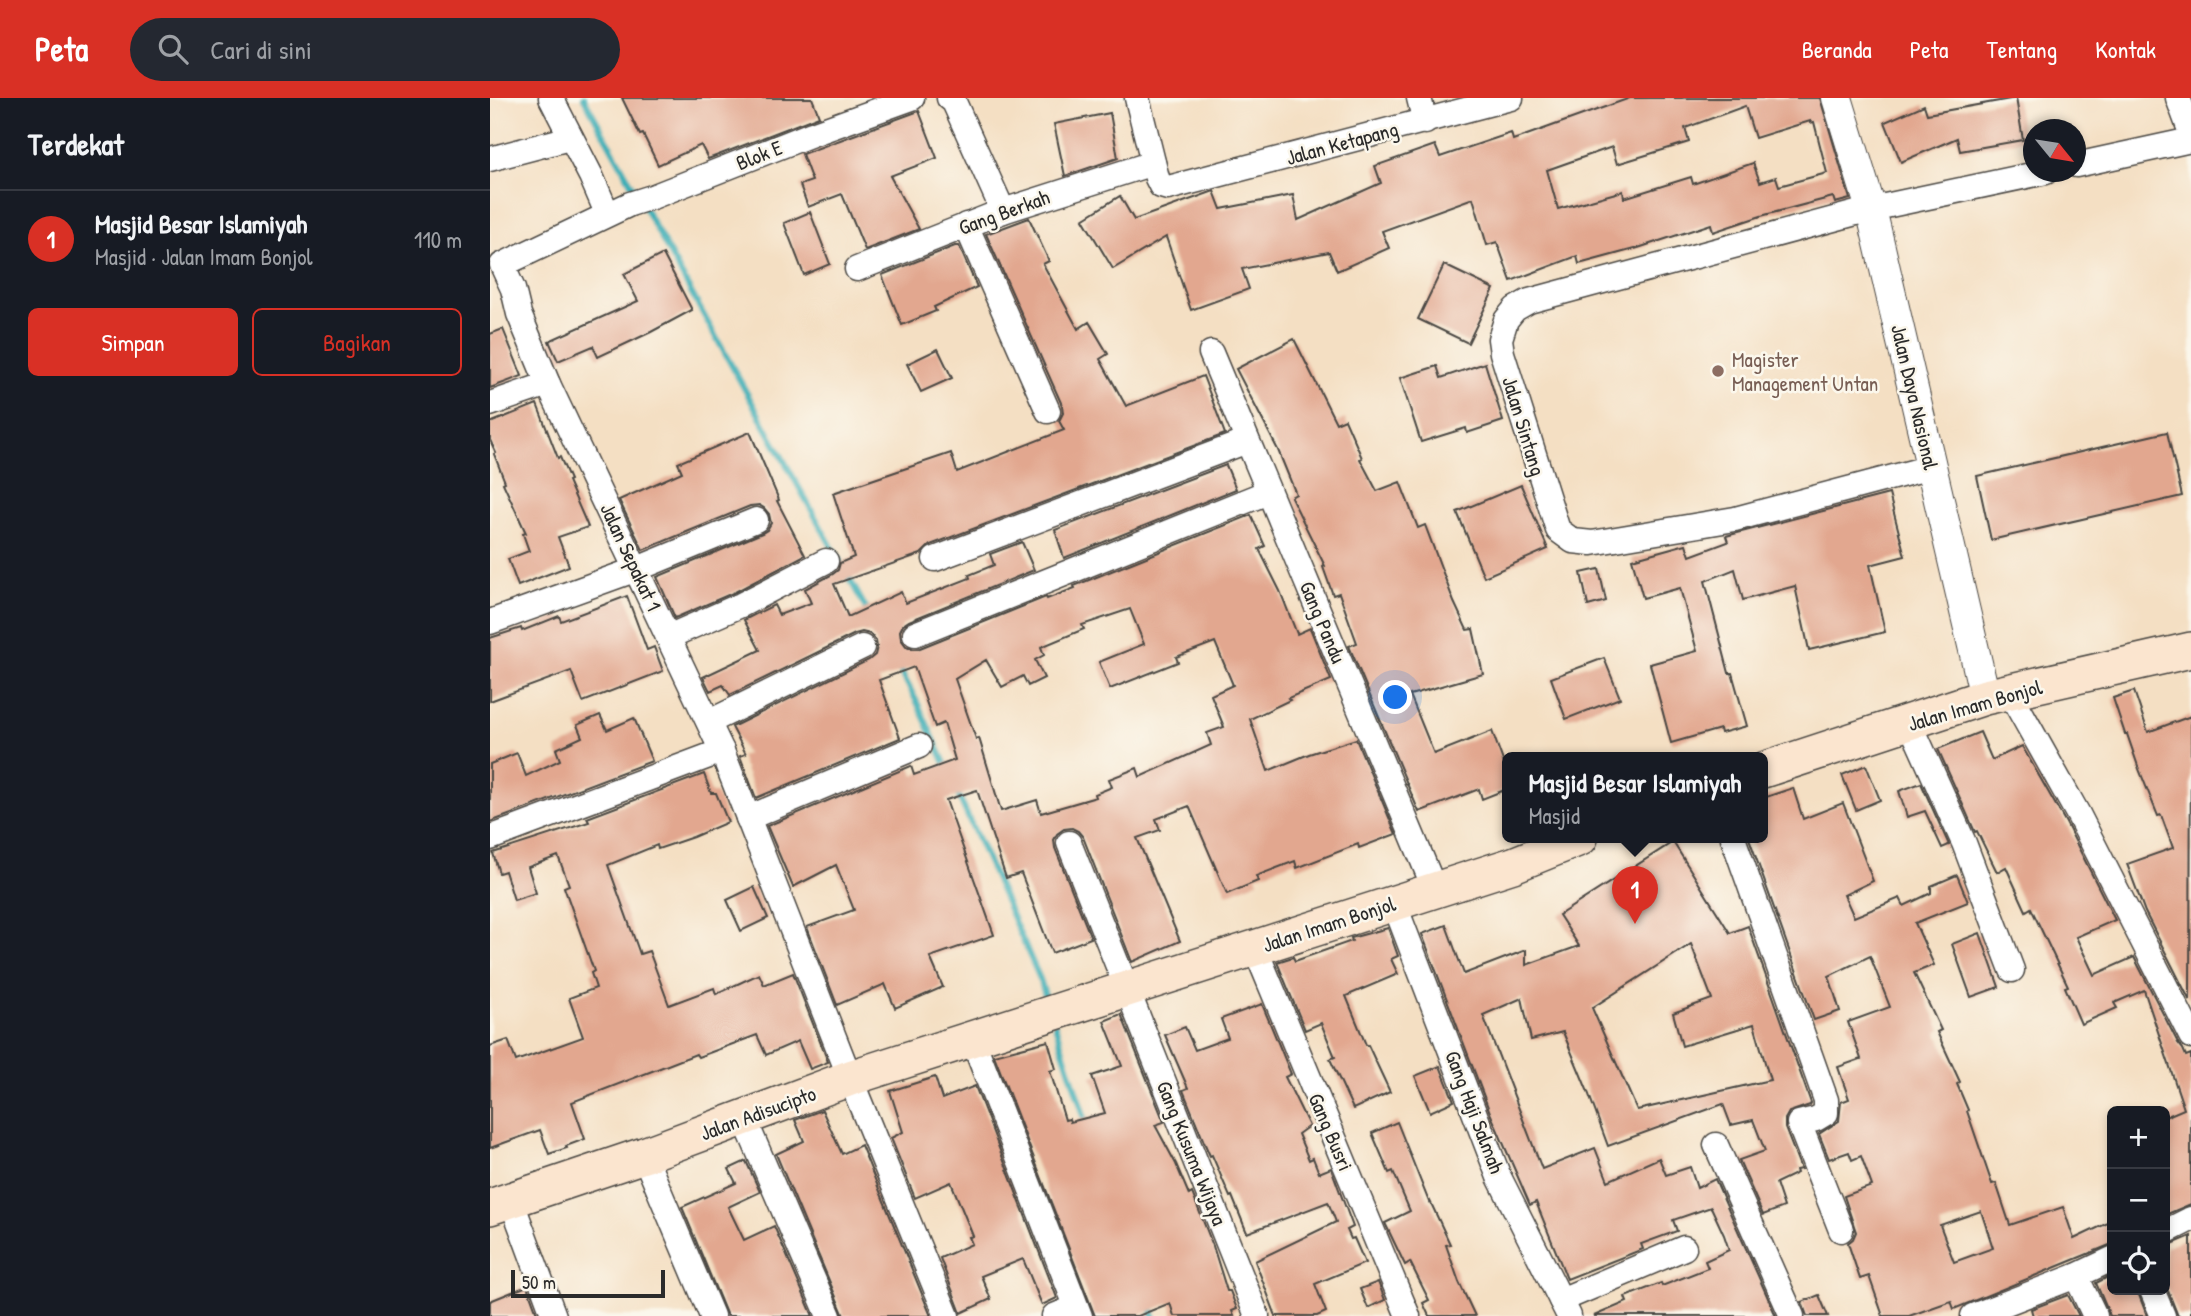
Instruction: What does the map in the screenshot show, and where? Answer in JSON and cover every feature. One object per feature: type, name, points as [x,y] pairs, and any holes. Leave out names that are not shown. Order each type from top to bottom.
[{"type":"main road","name":"Jalan Imam Bonjol","points":[[1768,768],[1997,695],[2191,650]]},
{"type":"main road","name":"Jalan Imam Bonjol","points":[[1027,1022],[1513,865],[1568,843]]},
{"type":"main road","name":"Jalan Adisucipto","points":[[500,1204],[644,1155],[850,1078],[1027,1022]]},
{"type":"street","name":"Blok E","points":[[607,214],[912,98]]},
{"type":"street","points":[[949,98],[954,102],[1003,211]]},
{"type":"street","points":[[1138,98],[1153,163]]},
{"type":"street","name":"Jalan Ketapang","points":[[1153,163],[1161,186],[1174,187],[1422,110],[1511,98]]},
{"type":"street","name":"Jalan Daya Nasional","points":[[1837,98],[1871,209],[1931,467],[1997,695]]},
{"type":"street","points":[[2178,98],[2191,133]]},
{"type":"street","points":[[562,100],[570,138],[591,176],[607,214]]},
{"type":"street","points":[[490,159],[570,138]]},
{"type":"street","points":[[2086,163],[2191,140]]},
{"type":"street","name":"Gang Berkah","points":[[857,269],[1003,211],[1153,163]]},
{"type":"street","name":"Jalan Sintang","points":[[1931,467],[1735,519],[1582,543],[1558,530],[1502,354],[1500,339],[1506,320],[1515,309],[1529,301],[1871,209],[2023,177]]},
{"type":"street","name":"Jalan Sepakat 1","points":[[607,214],[496,266],[513,289],[519,314],[548,384],[722,751],[947,1316]]},
{"type":"street","points":[[965,225],[1048,411]]},
{"type":"street","name":"Gang Pandu","points":[[1211,353],[1435,890]]},
{"type":"street","points":[[490,404],[548,384]]},
{"type":"street","points":[[935,559],[1247,441]]},
{"type":"street","points":[[915,634],[1268,492]]},
{"type":"street","points":[[490,622],[636,569],[756,520]]},
{"type":"street","points":[[668,637],[741,605],[826,561]]},
{"type":"street","points":[[709,722],[862,647]]},
{"type":"street","points":[[1997,695],[2078,814],[2191,1036]]},
{"type":"street","points":[[1910,723],[1964,843],[2012,970]]},
{"type":"street","points":[[748,818],[919,746]]},
{"type":"street","points":[[490,838],[722,751]]},
{"type":"street","name":"Gang Kusuma Wijaya","points":[[1069,843],[1257,1316]]},
{"type":"street","points":[[1735,843],[1826,1101],[1826,1113],[1822,1117],[1799,1123],[1841,1230]]},
{"type":"street","name":"Gang Haji Salmah","points":[[1394,903],[1499,1177],[1565,1308]]},
{"type":"street","name":"Gang Busri","points":[[1255,948],[1408,1316]]},
{"type":"street","points":[[972,1038],[1070,1313]]},
{"type":"street","points":[[744,1118],[830,1316]]},
{"type":"street","points":[[1716,1145],[1792,1316]]},
{"type":"street","points":[[644,1155],[712,1316]]},
{"type":"street","points":[[500,1204],[554,1316]]},
{"type":"street","points":[[2170,1230],[2191,1219]]},
{"type":"street","points":[[1565,1308],[1684,1248]]},
{"type":"street","points":[[1973,1316],[2002,1311],[2107,1261]]},
{"type":"street","points":[[2076,1276],[2095,1316]]},
{"type":"street","points":[[2154,1295],[2163,1316]]},
{"type":"building","points":[[622,98],[812,98],[819,116],[708,159],[701,145],[658,165]]},
{"type":"building","points":[[1630,98],[1820,98],[1850,199],[1835,203],[1833,197],[1713,232],[1711,224],[1579,264],[1577,256],[1511,281],[1497,242],[1487,245],[1473,198],[1382,231],[1389,248],[1337,271],[1329,252],[1242,269],[1249,289],[1191,310],[1166,237],[1113,269],[1083,219],[1120,196],[1134,220],[1214,191],[1221,209],[1293,195],[1298,220],[1381,183],[1375,166],[1435,145],[1440,157],[1511,133],[1513,140]],"holes":[[[1745,106],[1755,138],[1814,122],[1827,173],[1779,186],[1776,177],[1760,182],[1753,163],[1693,184],[1691,177],[1624,198],[1623,191],[1558,209],[1547,170],[1612,147],[1617,164],[1689,142],[1685,128]]]},
{"type":"building","points":[[2016,98],[2023,140],[1960,151],[1957,138],[1901,162],[1885,122],[1924,105],[1927,114]]},
{"type":"building","points":[[919,111],[937,158],[890,176],[919,229],[865,250],[842,194],[808,207],[800,185],[812,181],[802,154]]},
{"type":"building","points":[[1110,113],[1118,158],[1065,176],[1054,124]]},
{"type":"building","points":[[810,212],[830,264],[804,275],[784,223]]},
{"type":"building","points":[[1029,218],[1049,261],[1043,264],[1078,329],[1089,322],[1108,354],[1100,359],[1126,406],[1203,376],[1225,434],[930,545],[921,554],[834,584],[848,617],[901,592],[906,603],[970,578],[969,575],[994,565],[990,554],[1022,542],[1034,570],[903,625],[900,631],[901,639],[906,646],[920,648],[1075,588],[1074,586],[1251,515],[1265,546],[1259,549],[1297,634],[1310,628],[1331,680],[1288,698],[1290,700],[1250,719],[1268,771],[1356,739],[1396,834],[1359,848],[1358,844],[1297,868],[1295,861],[1256,876],[1258,881],[1227,894],[1189,806],[1156,819],[1160,830],[1137,838],[1180,941],[1132,962],[1083,837],[1072,828],[1057,834],[1054,840],[1055,848],[1091,938],[1052,953],[1021,873],[1006,878],[977,790],[946,800],[994,935],[930,957],[943,987],[895,1008],[885,984],[837,1005],[807,927],[854,910],[836,865],[793,887],[767,826],[911,766],[914,775],[955,760],[944,723],[935,727],[914,667],[879,680],[900,738],[756,798],[740,756],[746,754],[732,727],[869,660],[875,655],[876,641],[870,634],[855,634],[730,695],[723,685],[710,691],[703,677],[760,650],[744,620],[774,605],[779,615],[811,603],[805,589],[833,574],[840,563],[854,557],[833,493],[951,453],[957,472],[1064,430],[1059,421],[1063,413],[1062,405],[986,234]],"holes":[[[1130,609],[1144,644],[1099,662],[1110,689],[1178,662],[1176,657],[1215,642],[1233,685],[1211,695],[1224,727],[1207,733],[1211,745],[1140,777],[1137,768],[1109,779],[1112,787],[1095,794],[1096,797],[1041,813],[1037,800],[1001,811],[979,738],[976,739],[955,679],[986,660],[1002,687],[1023,676],[1028,686],[1044,678],[1035,660],[1044,655],[1041,647],[1084,629],[1082,625]]]},
{"type":"building","points":[[959,246],[977,287],[934,307],[936,311],[902,325],[882,275]]},
{"type":"building","points":[[663,254],[692,310],[598,357],[593,346],[558,361],[549,341],[638,301],[624,274]]},
{"type":"building","points":[[1444,265],[1494,289],[1468,343],[1418,319]]},
{"type":"building","points":[[503,329],[522,376],[490,388],[490,334]]},
{"type":"building","points":[[1294,339],[1336,423],[1345,419],[1362,458],[1360,459],[1377,491],[1400,482],[1418,528],[1425,525],[1467,630],[1473,629],[1483,674],[1410,695],[1434,754],[1492,731],[1502,758],[1502,791],[1482,799],[1479,789],[1419,812],[1349,646],[1357,643],[1339,593],[1333,595],[1323,567],[1325,566],[1291,497],[1296,494],[1278,450],[1236,369]]},
{"type":"building","points":[[938,349],[952,378],[921,392],[907,364]]},
{"type":"building","points":[[1485,363],[1503,421],[1467,433],[1466,428],[1421,442],[1400,378],[1437,366],[1441,378]]},
{"type":"building","points":[[537,404],[588,527],[558,537],[569,566],[518,586],[508,559],[529,551],[523,534],[526,533],[503,483],[505,482],[490,440],[490,423]]},
{"type":"building","points":[[750,432],[779,500],[777,501],[805,555],[735,592],[675,618],[657,577],[762,533],[771,523],[769,514],[759,505],[750,506],[643,550],[619,500],[682,472],[678,463]]},
{"type":"building","points":[[2167,432],[2182,496],[1991,540],[1977,476]]},
{"type":"building","points":[[1226,465],[1236,489],[1064,558],[1055,530]]},
{"type":"building","points":[[1521,485],[1548,549],[1484,577],[1457,512]]},
{"type":"building","points":[[1889,494],[1905,556],[1870,565],[1885,632],[1809,650],[1795,586],[1743,600],[1735,569],[1705,581],[1729,673],[1732,673],[1747,726],[1721,733],[1720,729],[1671,743],[1650,664],[1697,651],[1680,588],[1643,598],[1632,559],[1686,544],[1690,556],[1728,542],[1726,536]]},
{"type":"building","points":[[1599,569],[1606,601],[1588,606],[1581,573]]},
{"type":"building","points":[[627,596],[647,650],[654,647],[663,671],[583,702],[571,671],[490,701],[490,638],[521,628],[522,631],[559,616],[561,621]]},
{"type":"building","points":[[1604,658],[1620,698],[1566,719],[1551,678]]},
{"type":"building","points":[[2134,691],[2148,732],[2191,716],[2190,1001],[2145,912],[2127,864],[2173,848],[2125,734],[2113,698]]},
{"type":"building","points":[[600,715],[607,730],[634,718],[652,761],[490,822],[490,764],[517,753],[526,776],[560,760],[556,749],[582,737],[577,725]]},
{"type":"building","points":[[1980,732],[1992,760],[2022,746],[2066,823],[2115,920],[2076,937],[2094,975],[2134,957],[2178,1043],[2186,1056],[2191,1054],[2191,1204],[2170,1213],[2170,1115],[2184,1109],[2144,990],[2114,1003],[2117,1008],[2081,1024],[2065,987],[2068,986],[2031,908],[2026,911],[2006,867],[1997,872],[1977,831],[1975,832],[1938,749]]},
{"type":"building","points":[[1866,765],[1880,800],[1856,810],[1842,775]]},
{"type":"building","points":[[704,774],[711,793],[716,793],[728,822],[693,837],[658,849],[657,845],[608,865],[640,954],[649,951],[669,1005],[714,988],[716,994],[759,974],[764,985],[793,973],[828,1062],[810,1069],[798,1041],[766,1055],[757,1035],[698,1057],[696,1054],[572,1102],[585,1139],[566,1146],[567,1148],[549,1154],[540,1130],[490,1148],[490,1046],[508,1040],[516,1061],[583,1037],[569,998],[596,988],[591,973],[594,971],[564,887],[569,885],[558,856],[528,867],[536,893],[514,900],[505,871],[499,873],[493,853],[589,822],[587,818]]},
{"type":"building","points":[[1921,783],[1949,845],[1942,848],[1925,811],[1907,817],[1899,791]]},
{"type":"building","points":[[1793,788],[1803,819],[1843,803],[1873,881],[1844,895],[1854,917],[1900,898],[1904,906],[1931,893],[1931,886],[1957,875],[1968,902],[1915,923],[1934,965],[1914,973],[1941,1030],[1937,1032],[1960,1082],[1957,1084],[1992,1184],[1996,1183],[2010,1225],[2063,1207],[2074,1239],[2107,1223],[2107,1246],[1954,1309],[1951,1301],[1909,1316],[1883,1316],[1869,1276],[1860,1279],[1848,1243],[1856,1232],[1844,1196],[1872,1186],[1861,1156],[1852,1160],[1849,1152],[1829,1159],[1819,1134],[1839,1121],[1841,1102],[1849,1099],[1838,1067],[1861,1059],[1848,1022],[1890,1007],[1870,956],[1829,976],[1840,1011],[1814,1020],[1751,843],[1768,843],[1768,796]],"holes":[[[1981,1211],[1993,1248],[1954,1262],[1940,1225]]]},
{"type":"building","points":[[1671,843],[1730,933],[1748,926],[1811,1103],[1789,1112],[1785,1119],[1785,1128],[1801,1169],[1776,1183],[1784,1207],[1763,1215],[1739,1160],[1765,1151],[1753,1120],[1731,1125],[1723,1104],[1608,1146],[1563,1032],[1531,1040],[1522,998],[1483,1015],[1542,1169],[1595,1148],[1608,1181],[1659,1158],[1666,1175],[1690,1167],[1697,1188],[1715,1179],[1776,1316],[1594,1316],[1627,1302],[1625,1297],[1708,1268],[1705,1261],[1729,1250],[1711,1207],[1673,1220],[1677,1231],[1641,1244],[1643,1249],[1567,1279],[1536,1202],[1530,1205],[1491,1115],[1422,934],[1446,925],[1464,974],[1526,950],[1526,965],[1579,946],[1559,915]],"holes":[[[1691,944],[1712,999],[1673,1013],[1682,1046],[1754,1024],[1770,1080],[1637,1110],[1592,1008]]]},
{"type":"building","points":[[754,887],[768,918],[741,931],[727,900]]},
{"type":"building","points":[[1388,928],[1398,956],[1391,959],[1398,974],[1346,996],[1366,1045],[1390,1092],[1353,1109],[1330,1059],[1335,1057],[1321,1023],[1305,1030],[1277,962],[1293,957],[1295,961],[1352,941],[1351,938]]},
{"type":"building","points":[[1980,933],[1999,987],[1971,997],[1952,944]]},
{"type":"building","points":[[1262,1004],[1291,1074],[1285,1077],[1309,1126],[1298,1134],[1309,1160],[1313,1158],[1319,1173],[1331,1168],[1353,1227],[1347,1230],[1351,1239],[1354,1238],[1365,1263],[1315,1284],[1326,1312],[1317,1316],[1276,1316],[1255,1261],[1336,1222],[1328,1202],[1247,1233],[1232,1196],[1230,1197],[1204,1142],[1183,1090],[1188,1088],[1165,1035],[1185,1027],[1195,1050],[1228,1038],[1221,1019]]},
{"type":"building","points":[[1121,1014],[1164,1122],[1155,1125],[1189,1195],[1192,1193],[1227,1291],[1230,1291],[1237,1309],[1232,1311],[1234,1316],[1174,1316],[1170,1303],[1138,1316],[1095,1316],[994,1055],[1048,1041],[1056,1069],[1050,1071],[1065,1120],[1069,1119],[1070,1122],[1105,1113],[1092,1076],[1122,1066],[1104,1021]]},
{"type":"building","points":[[1440,1066],[1454,1101],[1430,1112],[1415,1076]]},
{"type":"building","points":[[935,1077],[942,1099],[975,1086],[1057,1298],[1042,1305],[1023,1259],[981,1276],[991,1299],[961,1313],[940,1258],[972,1244],[969,1237],[973,1236],[951,1182],[915,1198],[891,1138],[903,1132],[890,1091]]},
{"type":"building","points":[[822,1110],[842,1154],[861,1145],[931,1316],[844,1316],[776,1154],[804,1141],[795,1120]]},
{"type":"building","points":[[1397,1122],[1429,1202],[1450,1244],[1446,1245],[1475,1316],[1429,1316],[1423,1303],[1429,1300],[1410,1262],[1405,1265],[1385,1223],[1410,1211],[1393,1171],[1389,1173],[1372,1133]]},
{"type":"building","points":[[746,1161],[760,1192],[728,1207],[744,1240],[774,1226],[813,1316],[727,1316],[682,1207],[736,1183],[729,1169]]},
{"type":"building","points":[[2191,1236],[2191,1316],[2178,1316],[2170,1295],[2170,1245]]},
{"type":"building","points":[[2107,1278],[2107,1295],[2139,1295],[2147,1316],[2110,1316],[2096,1283]]},
{"type":"building","points":[[1378,1282],[1385,1300],[1368,1308],[1360,1289]]},
{"type":"building","points":[[527,1286],[538,1316],[490,1316],[490,1301]]},
{"type":"building","points":[[1819,1295],[1828,1316],[1807,1316],[1802,1302]]},
{"type":"building","points":[[2068,1295],[2079,1316],[2033,1316],[2031,1309]]},
{"type":"waterway","points":[[584,98],[637,194]]},
{"type":"waterway","points":[[644,207],[869,614]]},
{"type":"waterway","points":[[898,666],[948,770]]},
{"type":"waterway","points":[[956,790],[1040,979],[1048,1005]]},
{"type":"waterway","points":[[1055,1025],[1087,1125]]},
{"type":"waterway","points":[[1149,1304],[1154,1316]]},
{"type":"place","name":"Magister Management Untan","points":[[1718,371]]},
{"type":"place","name":"Masjid Besar Islamiyah","points":[[1635,924]]}]
